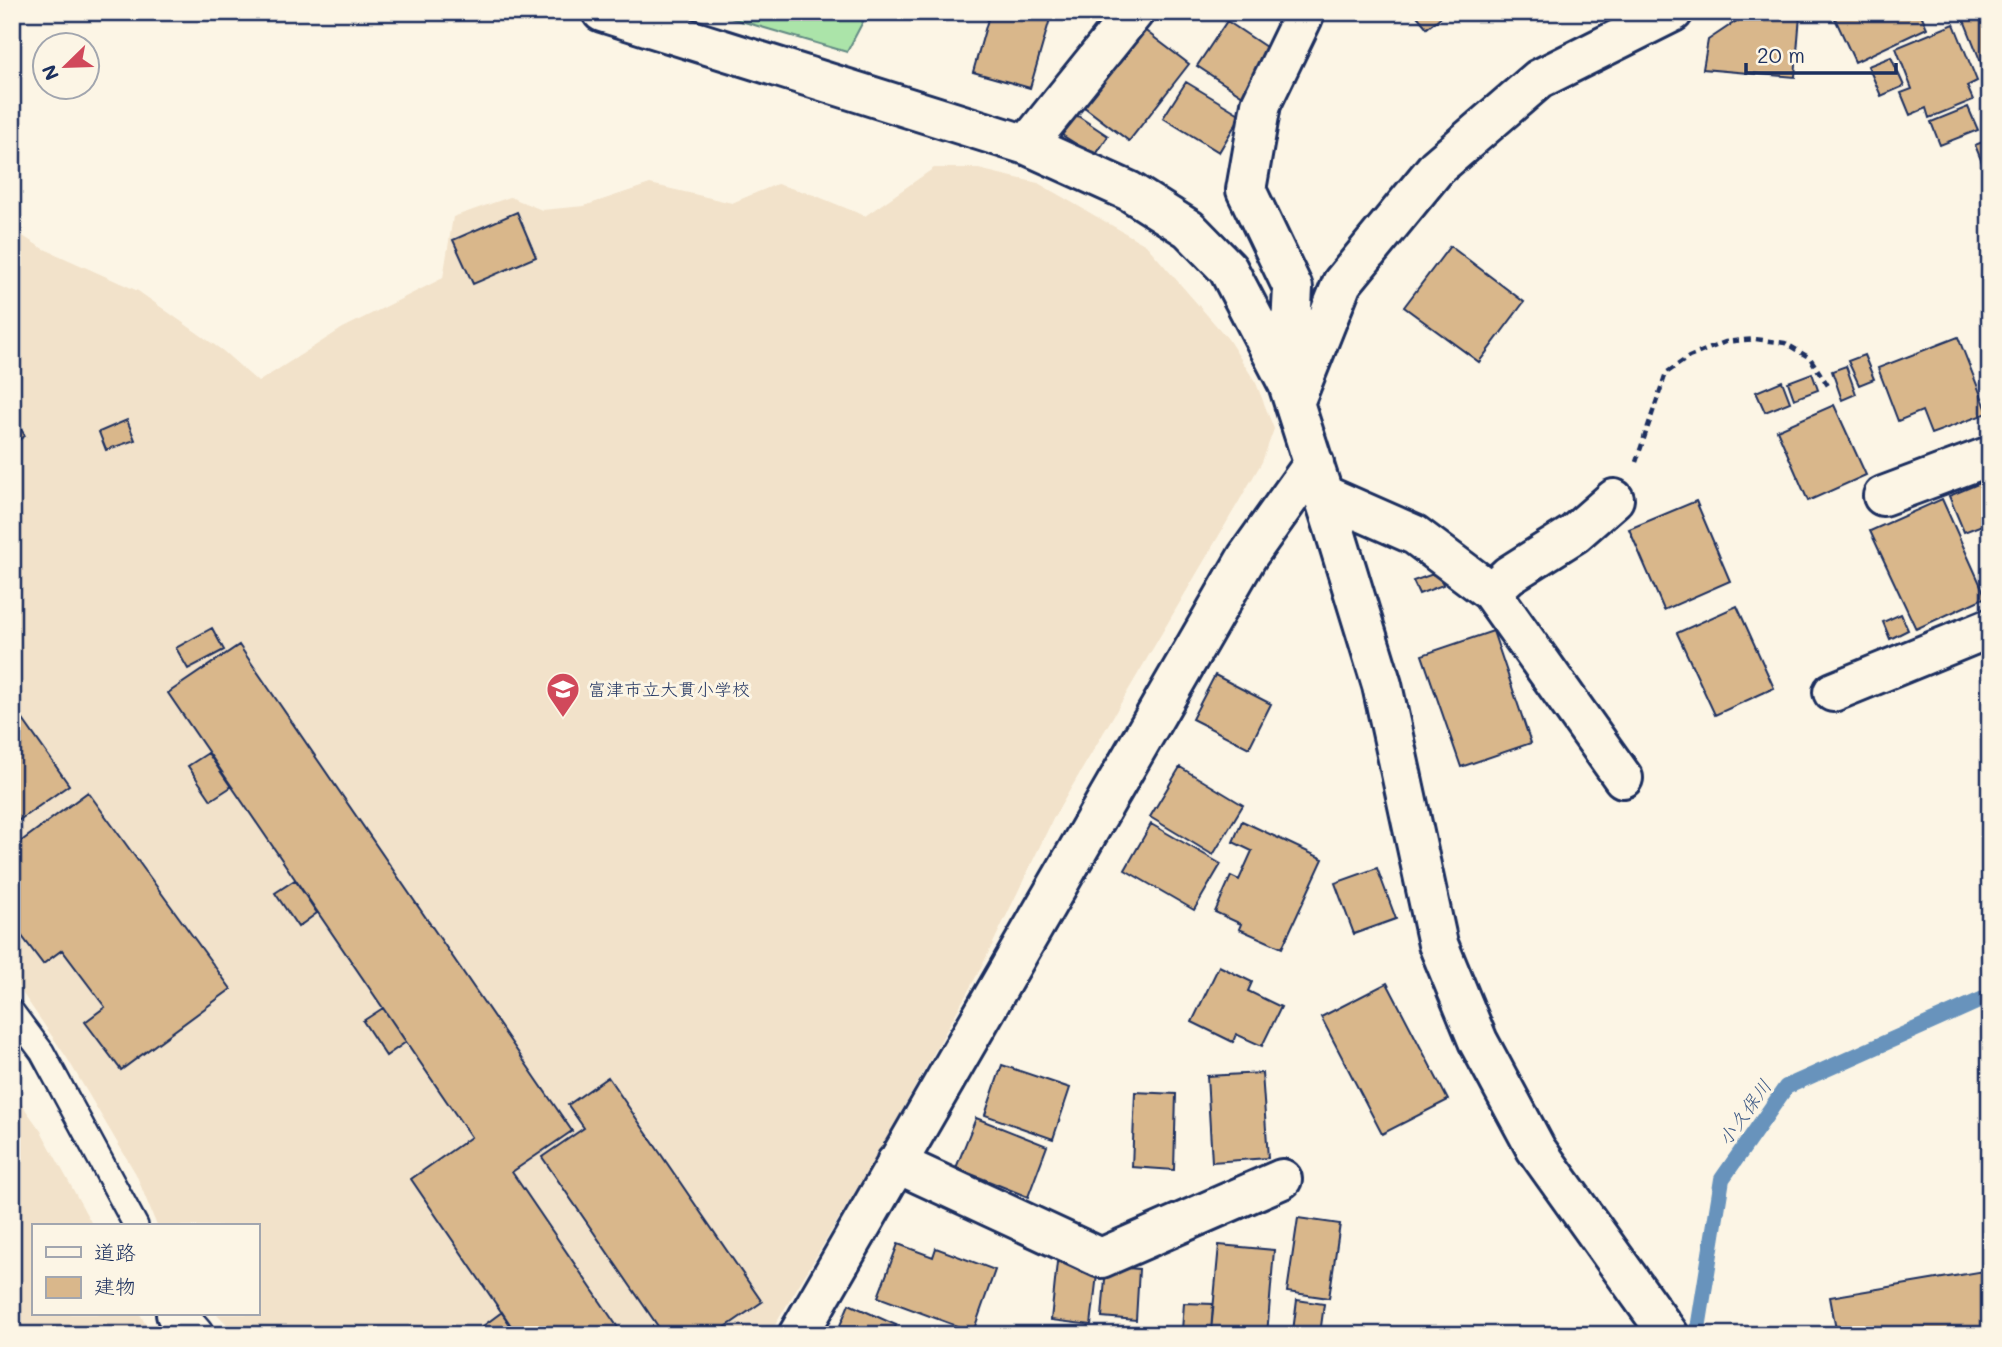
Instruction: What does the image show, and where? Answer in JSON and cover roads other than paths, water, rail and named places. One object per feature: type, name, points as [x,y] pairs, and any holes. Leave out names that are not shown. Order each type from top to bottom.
[{"type":"street","points":[[602,12],[1027,145],[1129,191],[1189,229],[1228,269],[1291,393],[1319,479],[1382,685],[1437,944],[1478,1041],[1536,1149],[1659,1321]]},
{"type":"street","points":[[1027,145],[1134,12]]},
{"type":"street","points":[[1291,393],[1293,288],[1246,190],[1261,104],[1303,17],[1300,12]]},
{"type":"street","points":[[1291,393],[1342,283],[1437,167],[1539,79],[1673,12]]},
{"type":"street","points":[[1883,496],[1990,456]]},
{"type":"street","points":[[1319,479],[1415,535],[1491,592],[1623,778]]},
{"type":"street","points":[[798,1335],[1247,557],[1319,479]]},
{"type":"street","points":[[1491,592],[1509,575],[1574,534],[1614,499]]},
{"type":"street","points":[[1833,692],[1990,628]]},
{"type":"street","points":[[895,1163],[1101,1258],[1282,1179]]},
{"type":"street","points":[[178,1316],[194,1335]]},
{"type":"lane","points":[[12,1012],[42,1052],[135,1224]]},
{"type":"waterway","name":"小久保川","points":[[1697,1335],[1722,1179],[1786,1087],[1990,996]]},
{"type":"place","name":"富津市立大貫小学校","points":[[563,719]]}]
